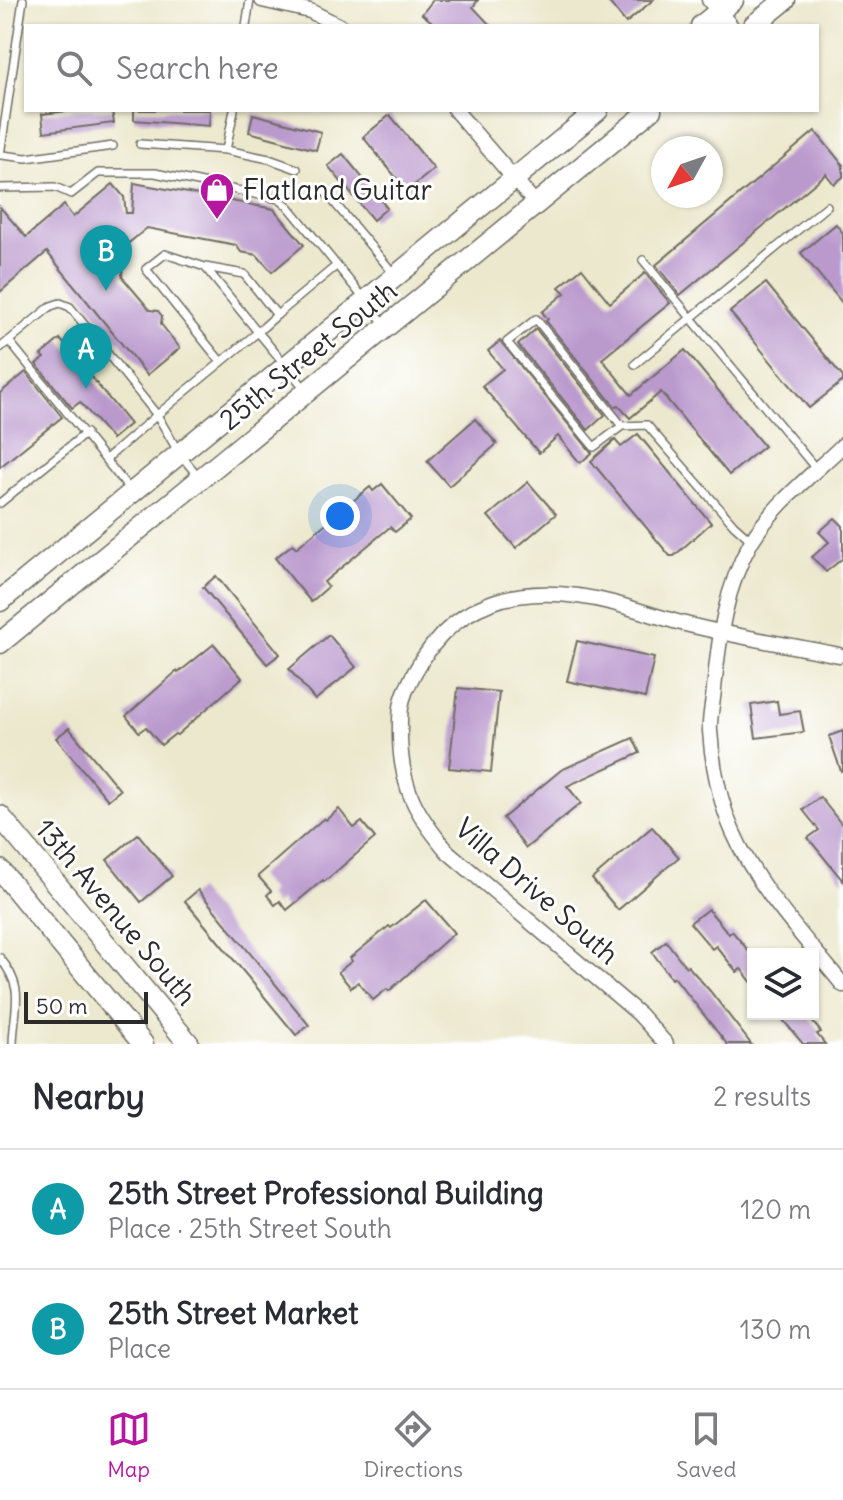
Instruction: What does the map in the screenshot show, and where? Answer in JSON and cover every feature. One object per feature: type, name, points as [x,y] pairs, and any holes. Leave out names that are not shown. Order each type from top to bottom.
[{"type":"main road","points":[[755,24],[785,0]]},
{"type":"main road","points":[[704,24],[723,9]]},
{"type":"main road","name":"25th Street South","points":[[0,601],[596,112]]},
{"type":"main road","name":"25th Street South","points":[[0,643],[649,112]]},
{"type":"main road","name":"13th Avenue South","points":[[0,816],[189,1044]]},
{"type":"main road","points":[[0,870],[143,1044]]},
{"type":"street","points":[[262,0],[310,11],[336,24]]},
{"type":"street","points":[[457,112],[536,204]]},
{"type":"street","points":[[843,445],[785,500],[752,541],[732,584],[720,633],[710,730],[720,790],[732,832],[785,914],[843,985]]},
{"type":"street","name":"Villa Drive South","points":[[666,1044],[628,1004],[448,852],[427,826],[405,786],[401,751],[400,704],[411,678],[431,646],[457,620],[488,602],[519,594],[611,603],[720,633],[839,655]]},
{"type":"lane","points":[[23,0],[1,155],[26,158],[113,146]]},
{"type":"lane","points":[[246,24],[250,0]]},
{"type":"lane","points":[[226,150],[234,112]]},
{"type":"lane","points":[[140,144],[226,150],[269,159],[297,169]]},
{"type":"lane","points":[[0,188],[55,187],[71,194],[98,173],[155,173],[279,199],[289,207],[387,326]]},
{"type":"lane","points":[[322,188],[396,276]]},
{"type":"lane","points":[[635,364],[827,206]]},
{"type":"lane","points":[[221,362],[146,269],[165,254],[205,267],[244,274],[277,315]]},
{"type":"lane","points":[[643,260],[817,470]]},
{"type":"lane","points":[[106,459],[336,266]]},
{"type":"lane","points":[[205,267],[307,391]]},
{"type":"lane","points":[[0,348],[51,306],[60,303],[70,307],[157,415],[179,453],[200,478]]},
{"type":"lane","points":[[622,426],[536,319],[507,342],[594,447],[622,426],[647,425],[734,525],[752,541]]},
{"type":"lane","points":[[9,341],[132,492]]},
{"type":"lane","points":[[0,503],[86,433]]},
{"type":"lane","points":[[0,958],[13,974],[18,988],[13,1044]]},
{"type":"building","points":[[433,0],[478,0],[473,7],[489,24],[434,24],[422,14]]},
{"type":"building","points":[[607,0],[653,0],[626,23]]},
{"type":"building","points":[[112,112],[114,123],[44,132],[42,114]]},
{"type":"building","points":[[134,112],[210,112],[209,126],[134,120]]},
{"type":"building","points":[[253,114],[321,132],[316,150],[249,132]]},
{"type":"building","points":[[390,115],[434,169],[407,191],[363,137]]},
{"type":"building","points":[[815,131],[843,165],[843,177],[834,184],[826,174],[680,295],[656,265]]},
{"type":"building","points":[[343,154],[387,208],[373,220],[328,166]]},
{"type":"building","points":[[134,183],[274,209],[304,245],[272,272],[257,255],[241,252],[236,245],[147,228],[124,247],[122,277],[150,310],[158,311],[162,316],[161,324],[180,348],[147,375],[47,252],[0,292],[0,207],[26,237],[64,205],[73,217],[113,184],[124,197],[126,213],[132,213]]},
{"type":"building","points":[[836,224],[843,233],[843,304],[801,253]]},
{"type":"building","points":[[582,268],[610,303],[645,273],[670,303],[602,359],[631,395],[685,350],[764,446],[729,475],[661,392],[630,418],[618,405],[615,407],[542,312],[565,293],[559,287]]},
{"type":"building","points":[[766,283],[843,377],[843,381],[809,408],[730,312]]},
{"type":"building","points":[[536,329],[605,415],[588,430],[518,345]]},
{"type":"building","points":[[60,339],[130,424],[112,439],[80,402],[72,408],[36,364],[44,358],[41,355]]},
{"type":"building","points":[[500,341],[592,453],[580,463],[558,436],[539,453],[482,386],[503,369],[488,351]]},
{"type":"building","points":[[26,372],[62,417],[0,467],[0,393]]},
{"type":"building","points":[[475,419],[497,444],[449,486],[427,461]]},
{"type":"building","points":[[638,434],[711,523],[674,556],[670,556],[591,461],[615,440],[621,447]]},
{"type":"building","points":[[528,482],[556,514],[516,548],[488,516]]},
{"type":"building","points":[[382,484],[411,519],[395,532],[390,527],[324,582],[328,587],[311,602],[275,558],[293,544],[296,548],[370,487],[373,491]]},
{"type":"building","points":[[835,518],[843,526],[843,558],[826,572],[812,557],[829,542],[819,532]]},
{"type":"building","points":[[216,576],[280,654],[267,664],[203,587]]},
{"type":"building","points":[[329,635],[356,667],[315,700],[289,669]]},
{"type":"building","points":[[577,641],[654,658],[645,698],[567,681]]},
{"type":"building","points":[[214,644],[242,678],[177,735],[161,745],[146,727],[139,732],[126,716],[177,671]]},
{"type":"building","points":[[458,688],[499,692],[491,772],[449,768]]},
{"type":"building","points":[[777,701],[779,714],[800,711],[804,732],[756,738],[751,705]]},
{"type":"building","points":[[69,728],[120,790],[108,800],[56,738]]},
{"type":"building","points":[[843,731],[843,770],[841,771],[829,736]]},
{"type":"building","points":[[633,738],[640,753],[567,786],[581,803],[526,848],[503,818],[561,770]]},
{"type":"building","points":[[820,797],[843,826],[843,881],[808,838],[819,830],[803,810]]},
{"type":"building","points":[[339,809],[354,828],[362,822],[375,838],[287,910],[280,901],[275,905],[267,895],[271,891],[258,876],[324,818],[326,820]]},
{"type":"building","points":[[652,827],[679,857],[618,910],[592,879]]},
{"type":"building","points":[[138,834],[172,876],[141,902],[107,860]]},
{"type":"building","points":[[198,890],[309,1025],[296,1035],[185,901]]},
{"type":"building","points":[[426,900],[454,933],[389,991],[387,989],[373,1000],[358,982],[351,988],[338,972],[389,926],[391,928]]},
{"type":"building","points":[[708,909],[729,934],[732,931],[747,949],[747,976],[741,969],[737,972],[716,946],[712,949],[690,923]]},
{"type":"building","points":[[666,941],[751,1044],[727,1044],[674,977],[672,979],[652,952]]},
{"type":"building","points":[[783,1020],[811,1020],[821,1032],[817,1034],[825,1044],[803,1044]]},
{"type":"place","name":"Flatland Guitar","points":[[217,221]]},
{"type":"place","name":"25th Street Market","points":[[106,291]]},
{"type":"place","name":"25th Street Professional Building","points":[[86,389]]}]
